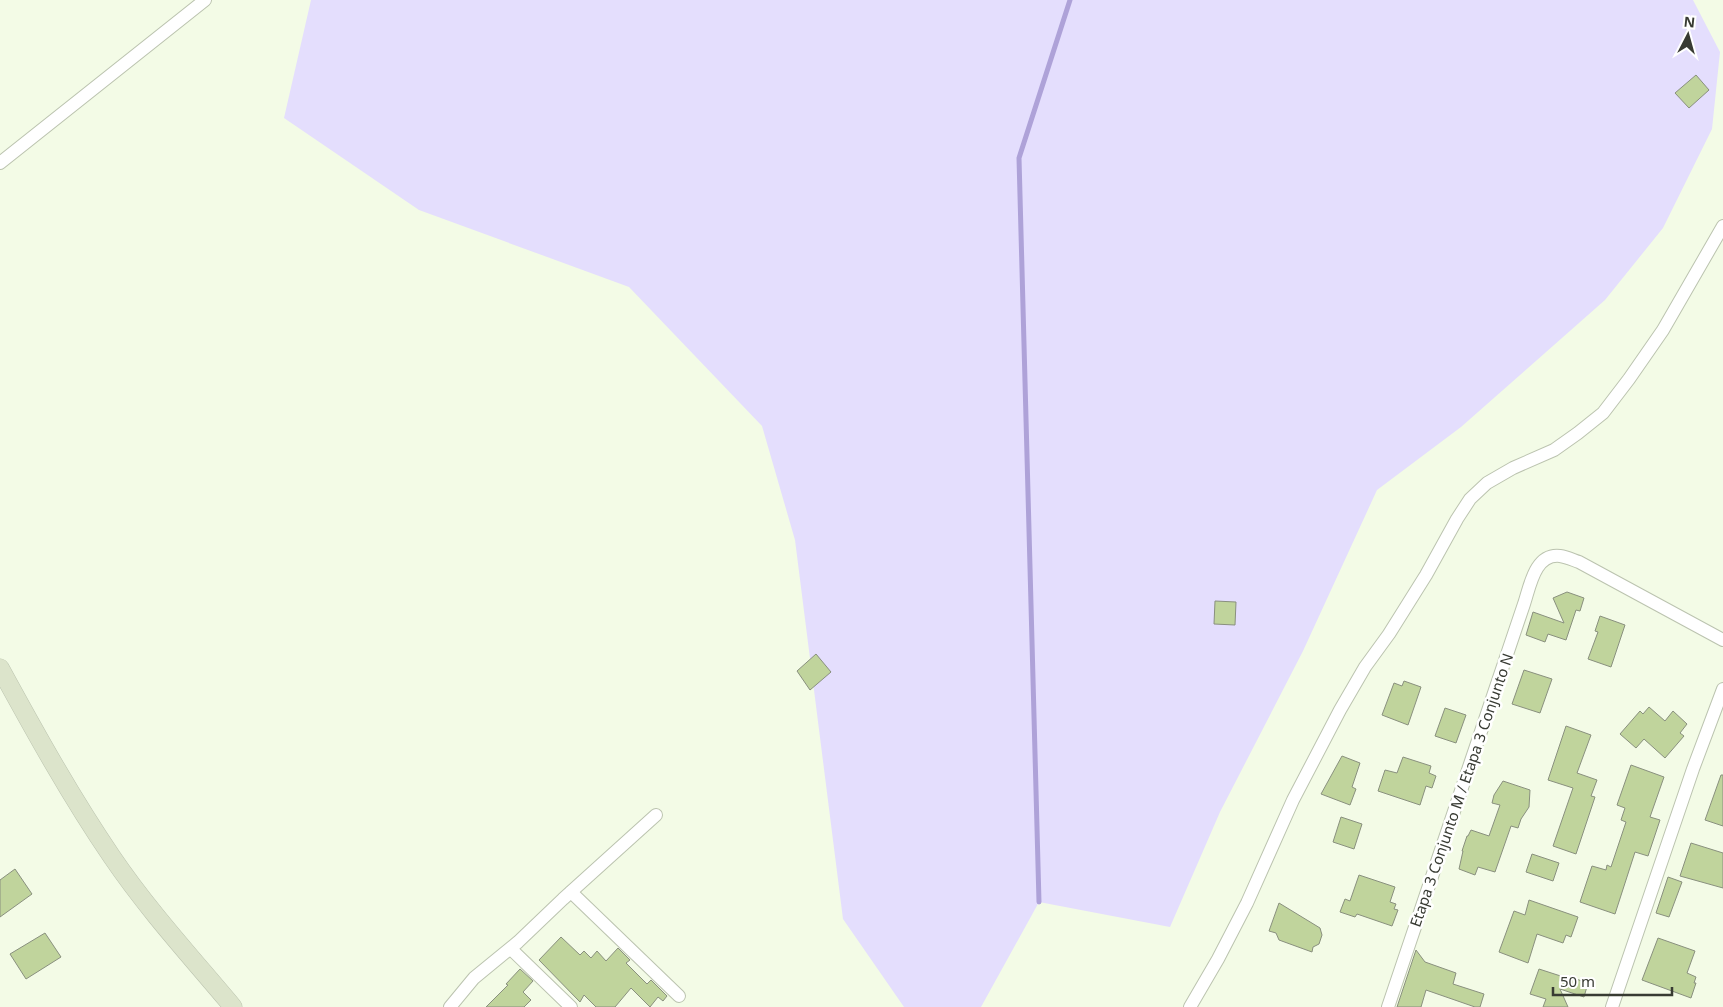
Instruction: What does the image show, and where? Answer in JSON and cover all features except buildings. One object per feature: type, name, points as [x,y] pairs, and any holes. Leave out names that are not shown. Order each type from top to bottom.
[{"type":"street","points":[[0,163],[205,0]]},
{"type":"street","points":[[1190,1007],[1218,960],[1247,903],[1293,800],[1340,710],[1426,575],[1461,512],[1470,499],[1486,483],[1512,468],[1554,450],[1602,413],[1629,379],[1663,330],[1723,226]]},
{"type":"street","name":"Etapa 3 Conjunto M / Etapa 3 Conjunto N","points":[[1388,1007],[1459,792],[1534,574],[1541,562],[1552,556],[1560,556],[1579,562],[1723,640]]},
{"type":"street","points":[[0,668],[50,757],[112,857],[157,917],[233,1007]]},
{"type":"street","points":[[1612,1007],[1696,760],[1723,690]]},
{"type":"street","points":[[450,1007],[474,978],[511,948],[656,814]]},
{"type":"street","points":[[571,892],[679,996]]},
{"type":"street","points":[[511,948],[571,1007]]},
{"type":"shaded area","points":[[311,0],[1693,0],[1720,52],[1712,129],[1663,228],[1605,300],[1461,427],[1377,490],[1303,651],[1220,812],[1170,927],[1039,902],[981,1007],[904,1007],[843,919],[795,540],[762,426],[629,287],[419,210],[284,118]]},
{"type":"waterway","points":[[1039,902],[1019,158],[1070,0]]}]
